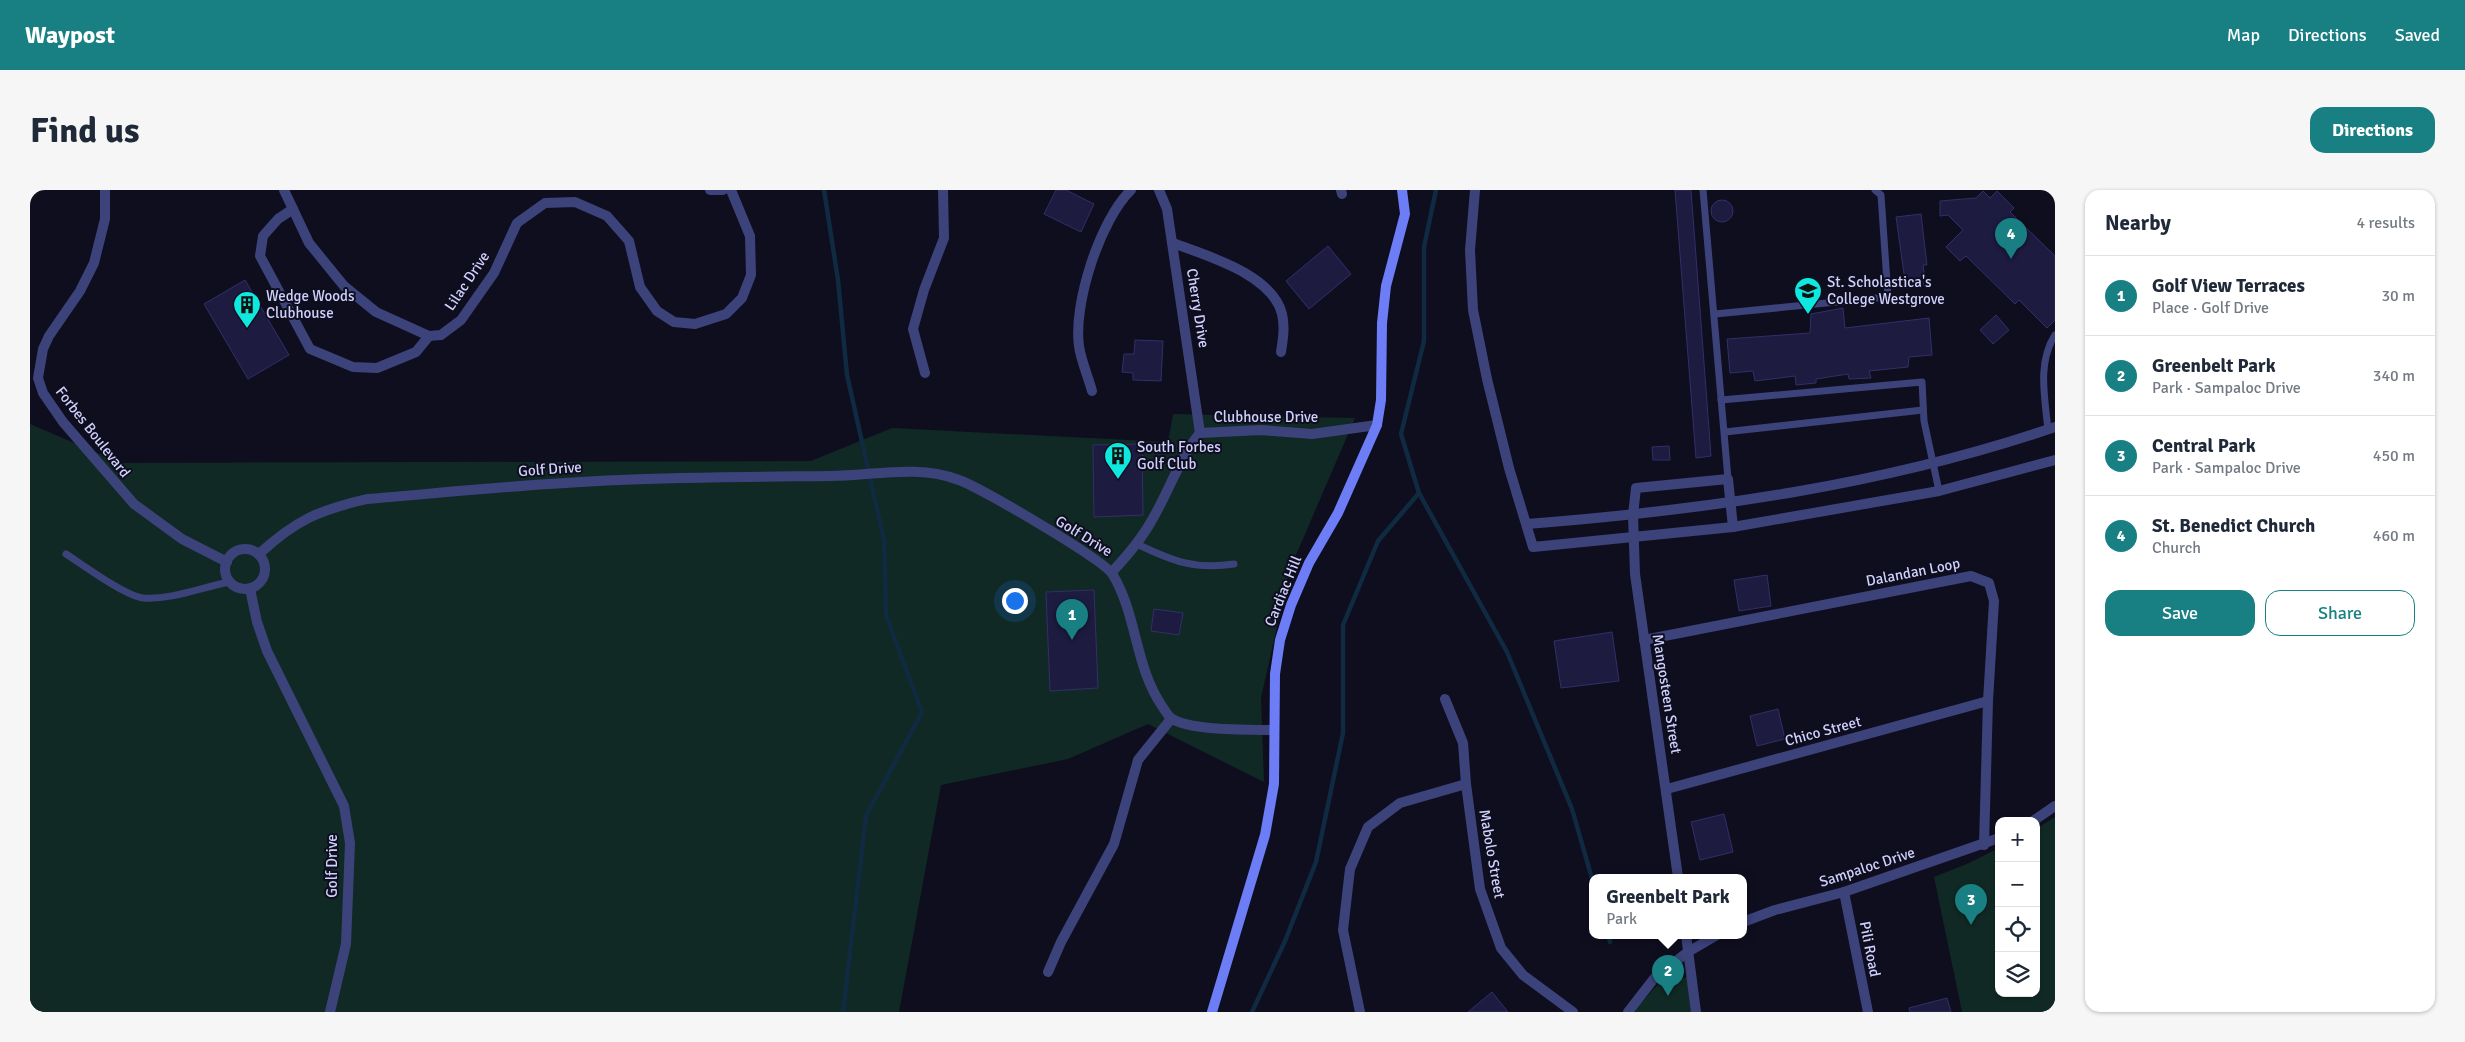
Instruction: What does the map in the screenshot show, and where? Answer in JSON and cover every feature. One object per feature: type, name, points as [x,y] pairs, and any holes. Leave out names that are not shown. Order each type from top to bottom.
[{"type":"main road","name":"Cardiac Hill","points":[[1212,1012],[1265,835],[1274,784],[1275,674],[1280,640],[1291,605],[1309,563],[1338,513],[1377,425],[1381,400],[1382,323],[1386,286],[1405,214],[1402,190]]},
{"type":"street","name":"Forbes Boulevard","points":[[105,190],[105,219],[94,263],[80,291],[49,336],[43,348],[38,378],[43,393],[63,422],[134,504],[182,539],[227,562]]},
{"type":"street","points":[[284,190],[293,208],[309,243],[344,286],[376,312],[429,336],[416,352],[377,368],[353,367],[310,349],[260,256],[263,236],[278,218],[293,208]]},
{"type":"street","points":[[710,190],[723,190]]},
{"type":"street","name":"Lilac Drive","points":[[429,336],[441,335],[461,320],[494,273],[517,223],[545,203],[575,202],[607,216],[629,241],[640,287],[657,311],[674,322],[695,324],[726,314],[742,298],[751,275],[750,236],[731,190]]},
{"type":"street","points":[[925,373],[913,329],[924,290],[944,238],[944,190]]},
{"type":"street","points":[[1092,390],[1079,346],[1080,305],[1101,234],[1124,196],[1131,190]]},
{"type":"street","name":"Cherry Drive","points":[[1159,190],[1167,209],[1173,244],[1200,433]]},
{"type":"street","points":[[1475,190],[1470,250],[1473,310],[1506,459],[1533,547],[1634,539],[1733,527],[1939,491],[2055,460]]},
{"type":"street","points":[[1173,244],[1222,262],[1249,276],[1269,291],[1281,312],[1284,327],[1281,352]]},
{"type":"street","name":"Clubhouse Drive","points":[[1112,572],[1137,544],[1152,520],[1190,445],[1200,433],[1261,430],[1312,434],[1377,425]]},
{"type":"street","points":[[1527,524],[1633,515],[1730,502],[1871,478],[1934,464],[2051,429]]},
{"type":"street","name":"Golf Drive","points":[[259,554],[285,531],[315,514],[368,498],[550,484],[682,477],[859,476],[930,472],[960,480],[1090,555],[1112,572],[1125,600],[1154,694],[1171,719]]},
{"type":"street","points":[[1728,479],[1733,527]]},
{"type":"street","name":"Mangosteen Street","points":[[1678,874],[1667,789],[1634,574],[1633,515],[1636,488],[1728,479]]},
{"type":"street","points":[[247,549],[259,554],[264,560],[265,574],[257,586],[250,589],[236,587],[230,582],[226,576],[227,562],[235,552],[247,549]]},
{"type":"street","name":"Dalandan Loop","points":[[1644,640],[1971,576],[1989,583],[1994,601],[1988,701],[1984,845]]},
{"type":"street","name":"Golf Drive","points":[[250,589],[257,622],[267,651],[344,806],[350,843],[346,944],[336,997],[330,1012]]},
{"type":"street","name":"Mabolo Street","points":[[1445,700],[1463,743],[1466,784],[1480,889],[1500,948],[1523,975],[1574,1012]]},
{"type":"street","name":"Chico Street","points":[[1667,789],[1988,701]]},
{"type":"street","points":[[1048,972],[1061,942],[1114,844],[1138,760],[1171,719],[1204,727],[1241,731],[1274,730]]},
{"type":"street","points":[[1360,1012],[1343,930],[1350,869],[1368,827],[1400,803],[1466,784]]},
{"type":"street","points":[[2039,817],[2055,806]]},
{"type":"street","name":"Sampaloc Drive","points":[[1747,920],[1774,910],[1844,892],[1995,840]]},
{"type":"street","name":"Pili Road","points":[[1844,892],[1868,1012]]},
{"type":"street","points":[[1686,939],[1696,1012]]},
{"type":"street","points":[[1628,1012],[1656,976],[1688,952],[1710,939]]},
{"type":"lane","points":[[1703,190],[1728,479]]},
{"type":"lane","points":[[1715,314],[1888,297],[1881,195],[1875,190]]},
{"type":"lane","points":[[2051,429],[2043,374],[2047,349],[2055,335]]},
{"type":"lane","points":[[1721,400],[1922,382],[1924,410],[1939,491]]},
{"type":"lane","points":[[1725,432],[1924,410]]},
{"type":"lane","points":[[1137,544],[1166,558],[1191,566],[1216,567],[1234,564]]},
{"type":"lane","points":[[66,554],[130,593],[142,598],[177,595],[205,586],[230,582]]},
{"type":"green space","name":"South Forbes Golf Club","points":[[1173,414],[1355,418],[1290,569],[1261,698],[1264,782],[1148,724],[1068,759],[941,785],[899,1012],[30,1012],[30,424],[121,463],[811,461],[892,428],[1168,442]]},
{"type":"green space","points":[[2055,817],[2055,1012],[1962,1012],[1934,877],[1995,850],[1995,997],[2040,997],[2040,826]]},
{"type":"green space","points":[[1687,977],[1692,1012],[1636,1012],[1636,1009],[1659,983]]},
{"type":"building","points":[[1056,190],[1066,190],[1094,204],[1081,232],[1044,214]]},
{"type":"building","points":[[1675,190],[1691,190],[1711,456],[1696,458]]},
{"type":"building","points":[[1983,191],[1990,198],[1997,191],[2014,208],[2010,212],[2055,256],[2055,320],[2047,328],[2019,300],[2015,304],[1966,256],[1960,261],[1946,247],[1963,230],[1948,215],[1940,216],[1940,201],[1976,198]]},
{"type":"building","points":[[1722,200],[1730,203],[1733,211],[1730,219],[1722,222],[1714,219],[1711,211],[1714,203]]},
{"type":"building","points":[[1921,214],[1927,265],[1923,265],[1926,285],[1906,288],[1896,217]]},
{"type":"building","points":[[1328,246],[1351,274],[1309,309],[1286,281]]},
{"type":"building","name":"Wedge Woods Clubhouse","points":[[245,280],[289,355],[248,379],[204,304]]},
{"type":"building","points":[[1843,308],[1845,328],[1929,318],[1932,355],[1909,357],[1908,367],[1869,371],[1871,378],[1849,379],[1848,374],[1816,379],[1816,383],[1796,385],[1795,376],[1755,381],[1753,371],[1730,373],[1727,339],[1810,333],[1811,314]]},
{"type":"building","points":[[1996,315],[2009,330],[1993,344],[1980,330]]},
{"type":"building","points":[[1135,340],[1163,341],[1161,381],[1133,380],[1133,373],[1122,372],[1124,354],[1134,354]]},
{"type":"building","name":"South Forbes Golf Club","points":[[1142,444],[1143,515],[1094,517],[1093,445]]},
{"type":"building","points":[[1669,446],[1670,460],[1653,460],[1652,447]]},
{"type":"building","points":[[1767,575],[1771,606],[1739,611],[1734,580]]},
{"type":"building","points":[[1094,590],[1098,688],[1050,691],[1046,592]]},
{"type":"building","points":[[1154,609],[1183,613],[1179,635],[1151,631]]},
{"type":"building","points":[[1612,632],[1619,681],[1561,688],[1554,641]]},
{"type":"building","points":[[1778,709],[1785,739],[1757,746],[1750,716]]},
{"type":"building","points":[[1724,814],[1733,852],[1700,860],[1691,822]]},
{"type":"building","points":[[1492,992],[1508,1012],[1468,1012]]},
{"type":"building","points":[[1947,998],[1951,1012],[1910,1012],[1909,1008]]},
{"type":"waterway","points":[[824,190],[838,280],[847,375],[884,540],[886,615],[922,712],[866,816],[843,1012]]},
{"type":"waterway","points":[[1436,190],[1424,247],[1424,341],[1401,434],[1419,493],[1507,652],[1572,809],[1591,874]]},
{"type":"waterway","points":[[1252,1012],[1285,941],[1316,862],[1343,733],[1343,625],[1378,541],[1419,493]]},
{"type":"place","name":"St. Benedict Church","points":[[2011,259]]},
{"type":"place","name":"St. Scholastica's College Westgrove","points":[[1808,315]]},
{"type":"place","name":"Wedge Woods Clubhouse","points":[[247,329]]},
{"type":"place","name":"South Forbes Golf Club","points":[[1118,480]]},
{"type":"place","name":"Golf View Terraces","points":[[1072,640]]},
{"type":"place","name":"Central Park","points":[[1971,925]]},
{"type":"place","name":"Greenbelt Park","points":[[1668,996]]}]
